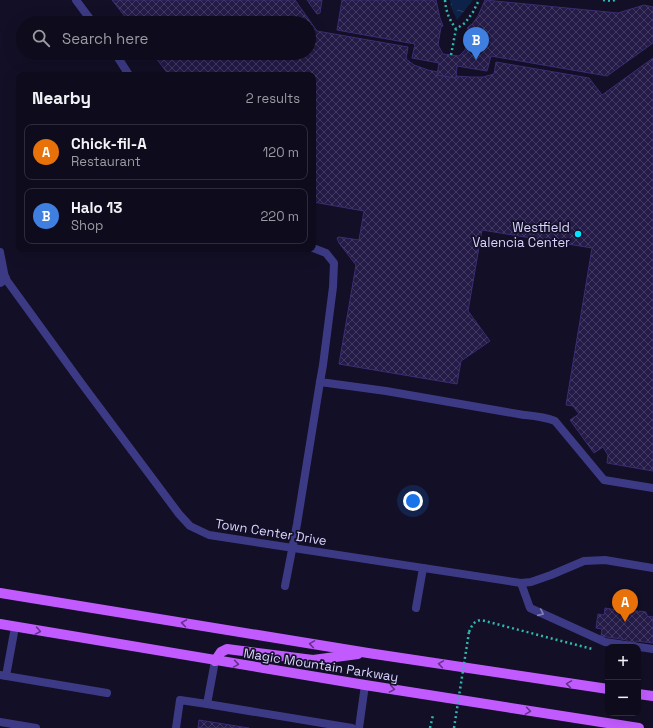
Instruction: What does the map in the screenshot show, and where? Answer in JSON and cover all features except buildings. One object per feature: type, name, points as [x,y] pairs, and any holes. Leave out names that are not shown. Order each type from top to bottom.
[{"type":"main road","name":"Magic Mountain Parkway","points":[[0,594],[605,690]]},
{"type":"main road","name":"Magic Mountain Parkway","points":[[0,624],[215,661],[639,728]]},
{"type":"main road","points":[[215,661],[221,652],[227,649],[313,660],[368,653]]},
{"type":"main road","points":[[641,694],[653,696]]},
{"type":"lane","points":[[76,0],[88,16]]},
{"type":"lane","points":[[119,60],[127,72]]},
{"type":"lane","points":[[285,586],[323,365],[334,279],[334,263],[326,254],[316,249]]},
{"type":"lane","name":"Town Center Drive","points":[[0,252],[2,277],[179,514],[190,526],[208,535],[521,583],[531,582],[584,561],[605,560],[653,568]]},
{"type":"lane","points":[[320,382],[386,391],[551,419],[555,421],[604,480],[653,488]]},
{"type":"lane","points":[[416,608],[423,568]]},
{"type":"lane","points":[[521,583],[530,608],[605,642],[653,649]]},
{"type":"lane","points":[[15,627],[3,675],[107,693]]},
{"type":"lane","points":[[207,704],[215,661]]},
{"type":"lane","points":[[359,728],[364,685]]},
{"type":"lane","points":[[176,728],[180,700],[352,728]]},
{"type":"lane","points":[[0,722],[36,728]]},
{"type":"path","points":[[445,0],[450,20],[456,29],[451,55]]},
{"type":"path","points":[[456,29],[465,23],[479,0]]},
{"type":"path","points":[[602,0],[615,0]]},
{"type":"path","points":[[454,728],[469,632],[477,620],[599,650]]},
{"type":"path","points":[[430,728],[433,715]]},
{"type":"water","points":[[450,0],[473,0],[457,20],[451,7]]},
{"type":"place","name":"Halo 13","points":[[476,60]]},
{"type":"place","name":"Westfield Valencia Center","points":[[578,234]]},
{"type":"place","name":"Chick-fil-A","points":[[625,622]]}]
